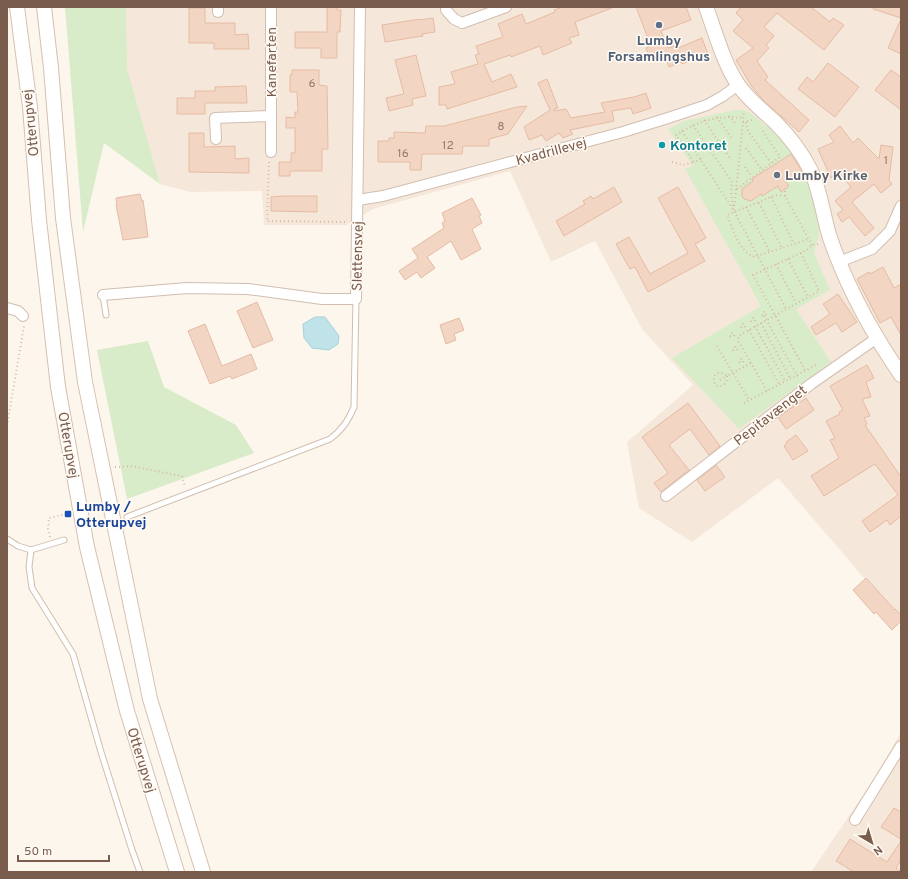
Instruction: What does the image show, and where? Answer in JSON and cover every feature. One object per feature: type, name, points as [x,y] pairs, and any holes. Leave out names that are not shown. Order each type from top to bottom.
[{"type":"main road","points":[[13,7],[24,68]]},
{"type":"main road","name":"Otterupvej","points":[[17,7],[30,107],[39,220],[58,387],[87,547],[127,711],[177,872]]},
{"type":"main road","name":"Otterupvej","points":[[44,7],[51,68],[63,218],[85,382],[150,699],[204,872]]},
{"type":"main road","points":[[51,7],[51,68]]},
{"type":"main road","points":[[706,7],[729,67],[738,85],[752,102],[775,122],[789,137],[800,152],[811,172],[818,189],[827,229],[839,262],[857,301],[877,338],[901,375]]},
{"type":"street","name":"Kanefarten","points":[[271,7],[271,152]]},
{"type":"street","name":"Slettensvej","points":[[103,295],[202,288],[248,289],[322,299],[356,299],[360,7]]},
{"type":"street","points":[[446,7],[446,10],[454,19],[462,23],[506,7]]},
{"type":"street","name":"Kvadrillevej","points":[[358,200],[389,194],[623,132],[707,105],[738,85]]},
{"type":"street","name":"Kanefarten","points":[[216,139],[215,118],[271,116]]},
{"type":"street","points":[[839,262],[872,249],[890,231],[901,206]]},
{"type":"street","points":[[7,308],[18,312],[23,316]]},
{"type":"street","name":"Pepitavænget","points":[[666,496],[811,384],[877,338]]},
{"type":"street","points":[[855,820],[901,746]]},
{"type":"lane","points":[[103,295],[106,315]]},
{"type":"lane","points":[[127,517],[330,439],[339,432],[348,421],[354,407],[356,299]]},
{"type":"lane","points":[[7,539],[18,546],[31,550],[64,540]]},
{"type":"lane","points":[[31,550],[29,567],[32,588],[73,654],[101,752],[140,872]]},
{"type":"path","points":[[752,102],[745,109],[743,118],[744,122],[748,131],[771,163]]},
{"type":"path","points":[[694,162],[676,135],[704,120],[729,116],[743,118]]},
{"type":"path","points":[[729,116],[734,123]]},
{"type":"path","points":[[717,117],[732,139]]},
{"type":"path","points":[[704,120],[730,158]]},
{"type":"path","points":[[744,122],[752,120],[755,123]]},
{"type":"path","points":[[734,211],[744,122]]},
{"type":"path","points":[[693,125],[732,182],[734,211]]},
{"type":"path","points":[[737,189],[780,157],[759,125]]},
{"type":"path","points":[[682,131],[734,211],[786,309]]},
{"type":"path","points":[[746,148],[762,170]]},
{"type":"path","points":[[271,152],[269,153],[267,221],[357,223]]},
{"type":"path","points":[[672,162],[683,165],[701,160]]},
{"type":"path","points":[[745,167],[752,177]]},
{"type":"path","points":[[785,191],[785,196],[812,245],[801,254],[752,276],[805,370]]},
{"type":"path","points":[[785,196],[778,195],[771,197],[727,215],[739,243],[751,255],[757,256],[809,239]]},
{"type":"path","points":[[771,197],[794,244]]},
{"type":"path","points":[[759,202],[782,248]]},
{"type":"path","points":[[746,206],[770,252]]},
{"type":"path","points":[[738,337],[819,291],[801,254]]},
{"type":"path","points":[[788,259],[808,297]]},
{"type":"path","points":[[776,264],[796,303]]},
{"type":"path","points":[[7,426],[25,322],[23,316]]},
{"type":"path","points":[[764,316],[797,375]]},
{"type":"path","points":[[754,322],[785,381]]},
{"type":"path","points":[[761,323],[790,378]]},
{"type":"path","points":[[744,327],[748,330],[779,384]]},
{"type":"path","points":[[734,335],[738,337],[741,346],[767,391]]},
{"type":"path","points":[[792,346],[795,343]]},
{"type":"path","points":[[717,346],[749,400]]},
{"type":"path","points":[[736,348],[741,346]]},
{"type":"path","points":[[794,350],[798,347]]},
{"type":"path","points":[[743,360],[747,357]]},
{"type":"path","points":[[720,380],[751,363]]},
{"type":"path","points":[[744,403],[816,365]]},
{"type":"path","points":[[720,372],[727,376],[726,384],[719,386],[715,384],[714,377],[716,374],[720,372]]},
{"type":"path","points":[[111,468],[130,466],[182,476],[187,494]]},
{"type":"path","points":[[52,544],[48,529],[49,518],[68,514]]},
{"type":"shaded area","points":[[126,7],[901,7],[901,621],[778,478],[692,542],[639,508],[627,442],[693,385],[642,329],[595,241],[551,262],[510,171],[373,209],[347,225],[264,225],[262,191],[190,192],[160,184],[126,69]]},
{"type":"shaded area","points":[[901,732],[901,872],[811,872],[874,779]]},
{"type":"green space","points":[[65,7],[126,7],[127,69],[160,184],[104,143],[83,232]]},
{"type":"green space","points":[[735,110],[746,110],[769,128],[794,153],[804,171],[819,216],[819,234],[814,253],[830,290],[796,309],[831,362],[739,429],[672,358],[761,306],[685,169],[693,166],[668,129],[684,121]]},
{"type":"green space","points":[[148,341],[164,387],[236,425],[254,453],[127,499],[97,350]]},
{"type":"water","points":[[315,317],[325,317],[339,336],[338,344],[329,350],[312,348],[304,338],[303,324]]},
{"type":"building","points":[[327,7],[337,7],[337,10],[341,10],[340,32],[337,32],[337,58],[321,58],[321,48],[295,48],[295,32],[327,32]]},
{"type":"building","points":[[563,7],[612,8],[575,22],[579,35],[569,38],[572,43],[543,55],[540,46],[511,57],[510,55],[484,64],[492,82],[511,74],[517,87],[447,109],[446,105],[439,105],[439,87],[455,84],[451,72],[478,64],[475,55],[479,54],[476,46],[503,37],[498,24],[522,14],[526,24],[555,12],[554,10]]},
{"type":"building","points":[[636,7],[686,7],[691,20],[661,31],[668,48],[675,46],[676,49],[702,38],[708,54],[682,64],[681,62],[669,67],[664,53],[650,58],[646,48],[651,46]]},
{"type":"building","points":[[741,7],[811,7],[830,22],[833,18],[844,25],[824,50],[777,13],[764,27],[774,36],[766,45],[769,48],[757,61],[768,77],[765,80],[809,120],[799,132],[763,100],[752,87],[736,60],[753,48],[733,31],[743,20],[736,13]]},
{"type":"building","points":[[873,7],[901,7],[901,18],[873,9]]},
{"type":"building","points":[[189,8],[205,8],[205,23],[235,23],[235,35],[248,34],[249,49],[214,49],[214,43],[189,43]]},
{"type":"building","points":[[433,18],[435,32],[422,34],[423,36],[385,42],[382,25]]},
{"type":"building","points":[[901,19],[901,54],[888,48]]},
{"type":"building","points":[[416,55],[426,96],[412,99],[413,105],[389,111],[386,98],[404,94],[395,60]]},
{"type":"building","points":[[828,63],[859,87],[835,117],[798,89],[807,77],[813,82]]},
{"type":"building","points":[[292,70],[319,70],[319,85],[327,86],[328,149],[322,149],[322,171],[290,171],[290,176],[279,176],[279,162],[291,162],[291,153],[295,153],[295,128],[286,128],[286,117],[295,118],[295,112],[298,112],[297,92],[290,92],[290,75],[292,75]]},
{"type":"building","points":[[891,70],[901,77],[901,110],[875,90]]},
{"type":"building","points":[[547,79],[558,108],[554,109],[554,111],[566,109],[571,118],[605,112],[601,103],[634,97],[646,93],[651,108],[633,114],[631,108],[612,111],[614,121],[570,130],[573,134],[563,138],[559,133],[546,141],[542,135],[529,140],[524,127],[550,110],[538,83]]},
{"type":"building","points":[[246,86],[247,103],[205,103],[205,114],[177,114],[177,98],[195,98],[195,91],[215,91],[215,87]]},
{"type":"building","points":[[527,106],[508,134],[489,139],[489,146],[463,146],[462,154],[422,154],[421,170],[410,170],[410,162],[378,162],[378,141],[389,141],[389,138],[394,138],[394,132],[425,133],[426,126],[444,126],[517,107]]},
{"type":"building","points":[[840,126],[853,143],[858,138],[879,159],[881,145],[893,147],[889,180],[892,184],[881,193],[874,184],[852,202],[874,228],[865,236],[849,217],[842,222],[837,214],[843,210],[835,201],[851,187],[840,174],[831,178],[818,149],[834,142],[829,135]]},
{"type":"building","points":[[189,133],[204,133],[204,147],[235,146],[235,159],[249,158],[249,173],[189,172]]},
{"type":"building","name":"Lumby Kirke","points":[[791,154],[802,171],[785,181],[789,186],[781,192],[778,186],[762,196],[761,194],[751,201],[744,199],[742,196],[742,189],[753,181],[752,179]]},
{"type":"building","points":[[614,187],[622,202],[564,236],[556,221],[585,204],[583,201],[591,196],[593,199]]},
{"type":"building","points":[[678,187],[706,238],[695,244],[705,261],[648,292],[635,267],[630,269],[616,244],[629,237],[650,274],[688,253],[658,198]]},
{"type":"building","points":[[140,194],[142,201],[143,200],[148,237],[123,240],[116,198]]},
{"type":"building","points":[[317,196],[317,212],[271,211],[271,197]]},
{"type":"building","points":[[472,198],[481,215],[479,216],[482,223],[472,229],[481,249],[461,260],[451,241],[427,257],[435,268],[421,278],[417,272],[405,280],[399,271],[418,258],[412,249],[444,228],[442,223],[445,221],[442,213]]},
{"type":"building","points":[[883,267],[894,288],[901,284],[901,335],[891,317],[880,323],[857,279],[869,272],[870,274]]},
{"type":"building","points":[[838,294],[857,322],[842,332],[836,323],[816,335],[811,327],[830,314],[823,304]]},
{"type":"building","points":[[257,302],[273,340],[253,348],[237,311]]},
{"type":"building","points":[[459,318],[464,330],[454,334],[456,340],[446,344],[440,325]]},
{"type":"building","points":[[205,324],[222,366],[251,354],[257,369],[232,379],[230,376],[210,384],[188,331]]},
{"type":"building","points":[[867,365],[874,378],[866,382],[871,397],[862,399],[870,416],[864,418],[867,424],[865,425],[901,477],[901,516],[890,525],[887,520],[870,532],[862,521],[898,495],[875,464],[824,496],[811,476],[839,458],[830,440],[835,438],[826,421],[840,414],[839,412],[843,410],[830,386]]},
{"type":"building","points":[[806,398],[814,410],[786,429],[778,417]]},
{"type":"building","points":[[688,403],[720,446],[709,455],[690,429],[669,445],[689,470],[661,492],[654,483],[668,473],[642,437]]},
{"type":"building","points":[[796,435],[808,451],[793,460],[784,446],[787,443],[786,442]]},
{"type":"building","points":[[716,465],[725,477],[705,491],[697,480]]},
{"type":"building","points":[[866,578],[901,615],[901,621],[892,630],[876,612],[874,614],[853,590]]},
{"type":"building","points":[[894,808],[901,812],[901,839],[881,827]]},
{"type":"building","points":[[850,839],[887,862],[901,841],[901,860],[896,868],[901,872],[854,872],[836,861]]},
{"type":"place","name":"Lumby Forsamlingshus","points":[[659,25]]},
{"type":"place","name":"Kontoret","points":[[662,145]]},
{"type":"place","name":"Lumby Kirke","points":[[777,175]]},
{"type":"place","name":"Lumby / Otterupvej","points":[[68,514]]}]
